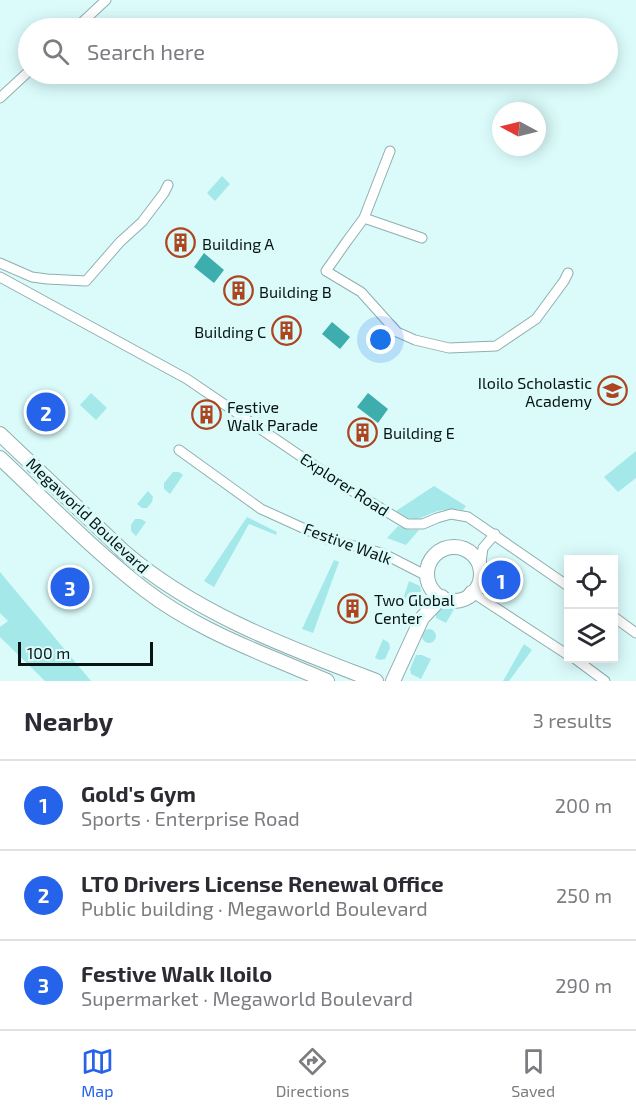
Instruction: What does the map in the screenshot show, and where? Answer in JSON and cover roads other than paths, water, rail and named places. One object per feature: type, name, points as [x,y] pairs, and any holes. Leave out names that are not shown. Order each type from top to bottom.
[{"type":"main road","name":"Megaworld Boulevard","points":[[0,434],[113,543],[158,579],[186,597],[238,624],[350,675],[376,681]]},
{"type":"main road","name":"Megaworld Boulevard","points":[[0,458],[96,550],[146,591],[214,632],[327,681]]},
{"type":"main road","points":[[450,547],[466,549],[473,554],[480,570],[480,578],[472,593],[457,600],[449,600],[435,592],[427,576],[430,561],[435,554],[450,547]]},
{"type":"main road","points":[[393,681],[422,618],[442,597]]},
{"type":"street","points":[[87,18],[106,0]]},
{"type":"street","points":[[0,98],[18,81]]},
{"type":"street","points":[[390,151],[364,218],[326,271],[361,292],[397,332],[415,340],[449,348],[496,346],[536,319],[568,273]]},
{"type":"street","points":[[0,263],[33,277],[86,281],[120,242],[142,222],[168,185]]},
{"type":"street","points":[[364,218],[422,238]]},
{"type":"street","name":"Explorer Road","points":[[0,277],[187,379],[349,489],[407,524],[423,524],[451,514],[468,517],[564,583]]},
{"type":"street","name":"Festive Walk","points":[[179,450],[261,509],[327,538],[382,553],[427,576]]},
{"type":"street","points":[[480,570],[483,548],[495,534]]},
{"type":"street","points":[[465,598],[470,591],[564,652]]},
{"type":"street","points":[[618,620],[636,633]]},
{"type":"street","points":[[581,663],[606,681]]},
{"type":"place","name":"Building A","points":[[181,243]]},
{"type":"place","name":"Building B","points":[[238,291]]},
{"type":"place","name":"Building C","points":[[287,331]]},
{"type":"place","name":"Iloilo Scholastic Academy","points":[[613,391]]},
{"type":"place","name":"LTO Drivers License Renewal Office","points":[[46,412]]},
{"type":"place","name":"Festive Walk Parade","points":[[206,415]]},
{"type":"place","name":"Building E","points":[[362,432]]},
{"type":"place","name":"Gold's Gym","points":[[501,580]]},
{"type":"place","name":"Festive Walk Iloilo","points":[[70,587]]},
{"type":"place","name":"Two Global Center","points":[[353,608]]}]
